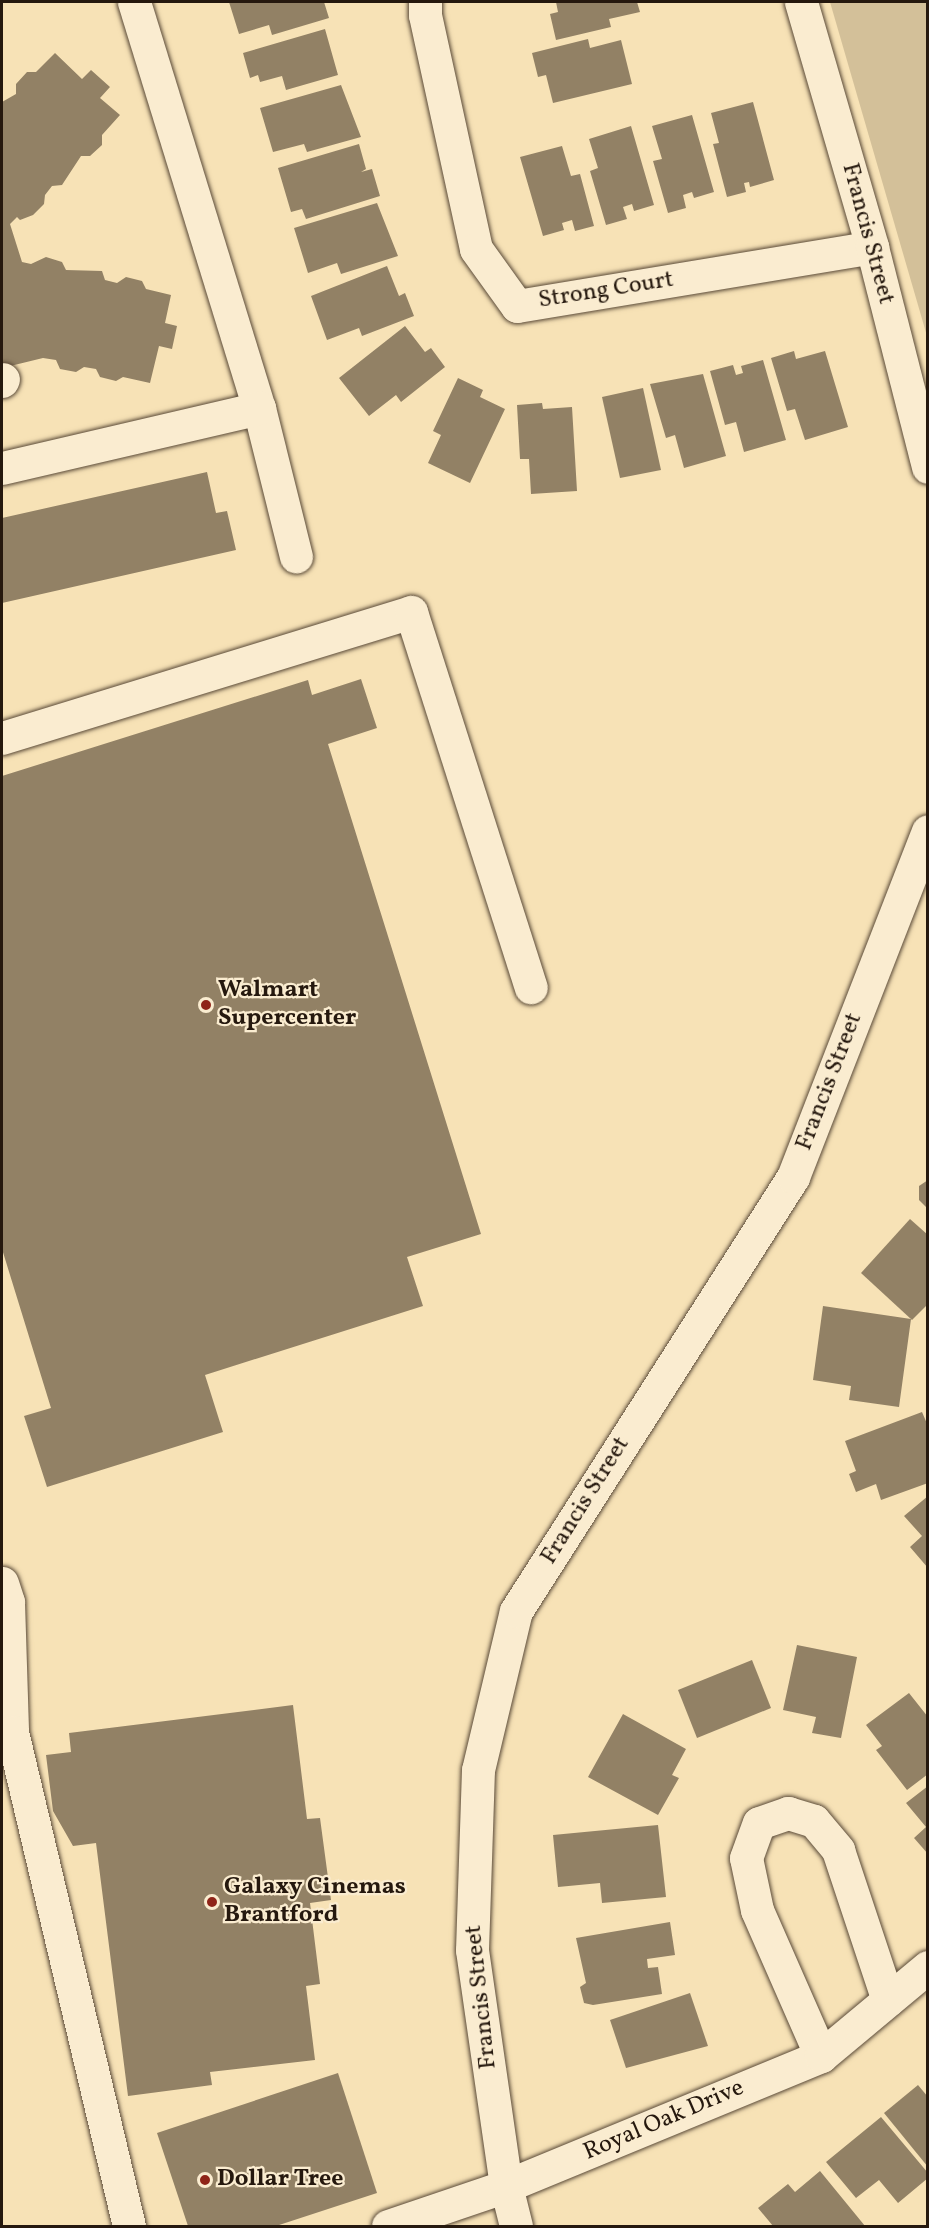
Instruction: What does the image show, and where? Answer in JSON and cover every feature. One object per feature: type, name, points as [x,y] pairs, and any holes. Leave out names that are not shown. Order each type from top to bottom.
[{"type":"street","points":[[134,2],[259,408],[296,556]]},
{"type":"street","name":"Strong Court","points":[[425,2],[425,15],[476,249],[517,306],[872,247]]},
{"type":"street","name":"Francis Street","points":[[801,2],[872,247],[927,468]]},
{"type":"street","points":[[2,468],[259,408]]},
{"type":"street","points":[[2,738],[411,612],[531,987]]},
{"type":"street","name":"Francis Street","points":[[516,2226],[506,2186],[472,1950],[478,1770],[516,1611],[793,1177],[927,831]]},
{"type":"street","points":[[2,1583],[8,1602],[7,1734],[129,2226]]},
{"type":"street","points":[[821,2056],[757,1910],[746,1858],[759,1823],[788,1813],[814,1821],[838,1850],[888,2000]]},
{"type":"street","name":"Royal Oak Drive","points":[[388,2226],[506,2186],[821,2056],[927,1967]]},
{"type":"shaded area","points":[[830,2],[927,2],[927,336]]},
{"type":"building","points":[[229,2],[324,2],[329,18],[272,35],[269,25],[239,34]]},
{"type":"building","points":[[556,2],[637,2],[640,12],[609,19],[611,27],[556,40],[550,14],[558,12]]},
{"type":"building","points":[[325,29],[338,75],[286,90],[282,76],[260,82],[258,75],[250,78],[243,53]]},
{"type":"building","points":[[588,39],[590,48],[621,40],[632,84],[553,103],[546,75],[538,77],[532,53]]},
{"type":"building","points":[[55,53],[82,79],[91,70],[110,87],[100,98],[120,115],[102,135],[102,145],[90,156],[81,156],[62,185],[52,186],[45,195],[44,204],[33,215],[20,220],[17,217],[10,224],[22,262],[31,264],[46,257],[62,262],[66,270],[102,271],[105,280],[117,283],[126,277],[142,281],[146,289],[171,295],[165,323],[177,326],[172,349],[159,346],[150,383],[123,377],[116,381],[100,377],[96,369],[84,367],[76,372],[60,369],[56,360],[43,358],[2,368],[2,102],[16,94],[16,84],[27,72],[36,72]]},
{"type":"building","points":[[341,85],[361,137],[307,152],[304,144],[273,152],[260,108]]},
{"type":"building","points":[[753,102],[774,180],[750,187],[749,182],[744,183],[746,192],[727,197],[713,144],[719,143],[711,113]]},
{"type":"building","points":[[692,115],[714,192],[694,198],[692,192],[683,195],[686,208],[668,213],[653,161],[662,159],[652,126]]},
{"type":"building","points":[[631,126],[654,205],[634,211],[632,204],[623,207],[627,219],[606,225],[590,171],[598,168],[589,139]]},
{"type":"building","points":[[359,144],[366,169],[361,172],[372,169],[380,196],[306,219],[302,209],[291,212],[278,168]]},
{"type":"building","points":[[562,146],[571,176],[580,174],[594,226],[575,231],[572,220],[562,223],[564,230],[543,236],[520,157]]},
{"type":"building","points":[[377,203],[398,256],[341,274],[337,263],[308,273],[294,228]]},
{"type":"building","points":[[387,266],[399,296],[405,293],[414,316],[362,336],[359,328],[327,340],[311,296]]},
{"type":"building","points":[[405,326],[425,352],[431,348],[445,367],[401,402],[396,395],[369,416],[339,378]]},
{"type":"building","points":[[794,351],[796,359],[825,351],[848,427],[805,440],[795,409],[787,411],[771,358]]},
{"type":"building","points":[[763,360],[786,440],[744,452],[736,422],[725,425],[710,371],[733,365],[736,375],[743,373],[741,366]]},
{"type":"building","points":[[703,374],[726,456],[684,468],[675,435],[666,438],[650,384]]},
{"type":"building","points":[[458,378],[483,390],[480,397],[505,409],[470,483],[428,463],[441,435],[433,431]]},
{"type":"building","points":[[643,388],[661,470],[620,478],[602,397]]},
{"type":"building","points":[[542,403],[543,409],[572,407],[577,491],[531,494],[529,459],[520,459],[517,405]]},
{"type":"building","points":[[207,472],[216,513],[227,511],[236,550],[2,603],[2,518]]},
{"type":"building","name":"Walmart Supercenter","points":[[361,679],[377,728],[328,744],[481,1234],[407,1257],[423,1306],[205,1375],[223,1432],[47,1487],[24,1416],[51,1408],[2,1249],[2,776],[308,680],[312,695]]},
{"type":"building","points":[[928,1180],[928,1209],[919,1200],[919,1186]]},
{"type":"building","points":[[910,1219],[928,1235],[928,1304],[912,1320],[861,1273]]},
{"type":"building","points":[[823,1306],[911,1319],[899,1407],[849,1400],[851,1386],[813,1380]]},
{"type":"building","points":[[922,1412],[928,1426],[928,1483],[881,1500],[876,1484],[856,1492],[849,1474],[856,1471],[845,1441]]},
{"type":"building","points":[[928,1496],[928,1568],[910,1547],[922,1536],[904,1516]]},
{"type":"building","points":[[797,1645],[857,1657],[841,1738],[812,1733],[816,1717],[783,1710]]},
{"type":"building","points":[[752,1660],[771,1708],[697,1738],[678,1690]]},
{"type":"building","points":[[909,1693],[928,1717],[928,1774],[907,1790],[876,1750],[882,1746],[866,1725]]},
{"type":"building","name":"Galaxy Cinemas Brantford","points":[[293,1705],[307,1819],[320,1818],[331,1900],[310,1903],[320,1984],[306,1986],[315,2060],[210,2072],[212,2085],[128,2096],[96,1843],[73,1846],[53,1811],[46,1755],[71,1752],[69,1733]]},
{"type":"building","points":[[623,1714],[686,1749],[672,1775],[679,1778],[658,1815],[588,1777]]},
{"type":"building","points":[[928,1786],[928,1854],[914,1838],[926,1827],[906,1803]]},
{"type":"building","points":[[658,1825],[666,1897],[602,1903],[600,1883],[558,1887],[553,1835]]},
{"type":"building","points":[[670,1922],[675,1955],[647,1959],[648,1968],[658,1967],[662,1994],[593,2005],[584,2003],[580,1987],[586,1983],[576,1938]]},
{"type":"building","points":[[690,1993],[708,2046],[626,2068],[610,2020]]},
{"type":"building","points":[[338,2073],[377,2193],[276,2226],[188,2226],[157,2133]]},
{"type":"building","points":[[918,2085],[928,2097],[928,2167],[884,2113]]},
{"type":"building","points":[[881,2117],[928,2173],[928,2178],[898,2203],[879,2180],[856,2198],[826,2162]]},
{"type":"building","points":[[820,2171],[865,2226],[773,2226],[758,2208],[788,2184],[795,2192]]},
{"type":"place","name":"Walmart Supercenter","points":[[206,1005]]},
{"type":"place","name":"Galaxy Cinemas Brantford","points":[[212,1902]]},
{"type":"place","name":"Dollar Tree","points":[[205,2180]]}]
